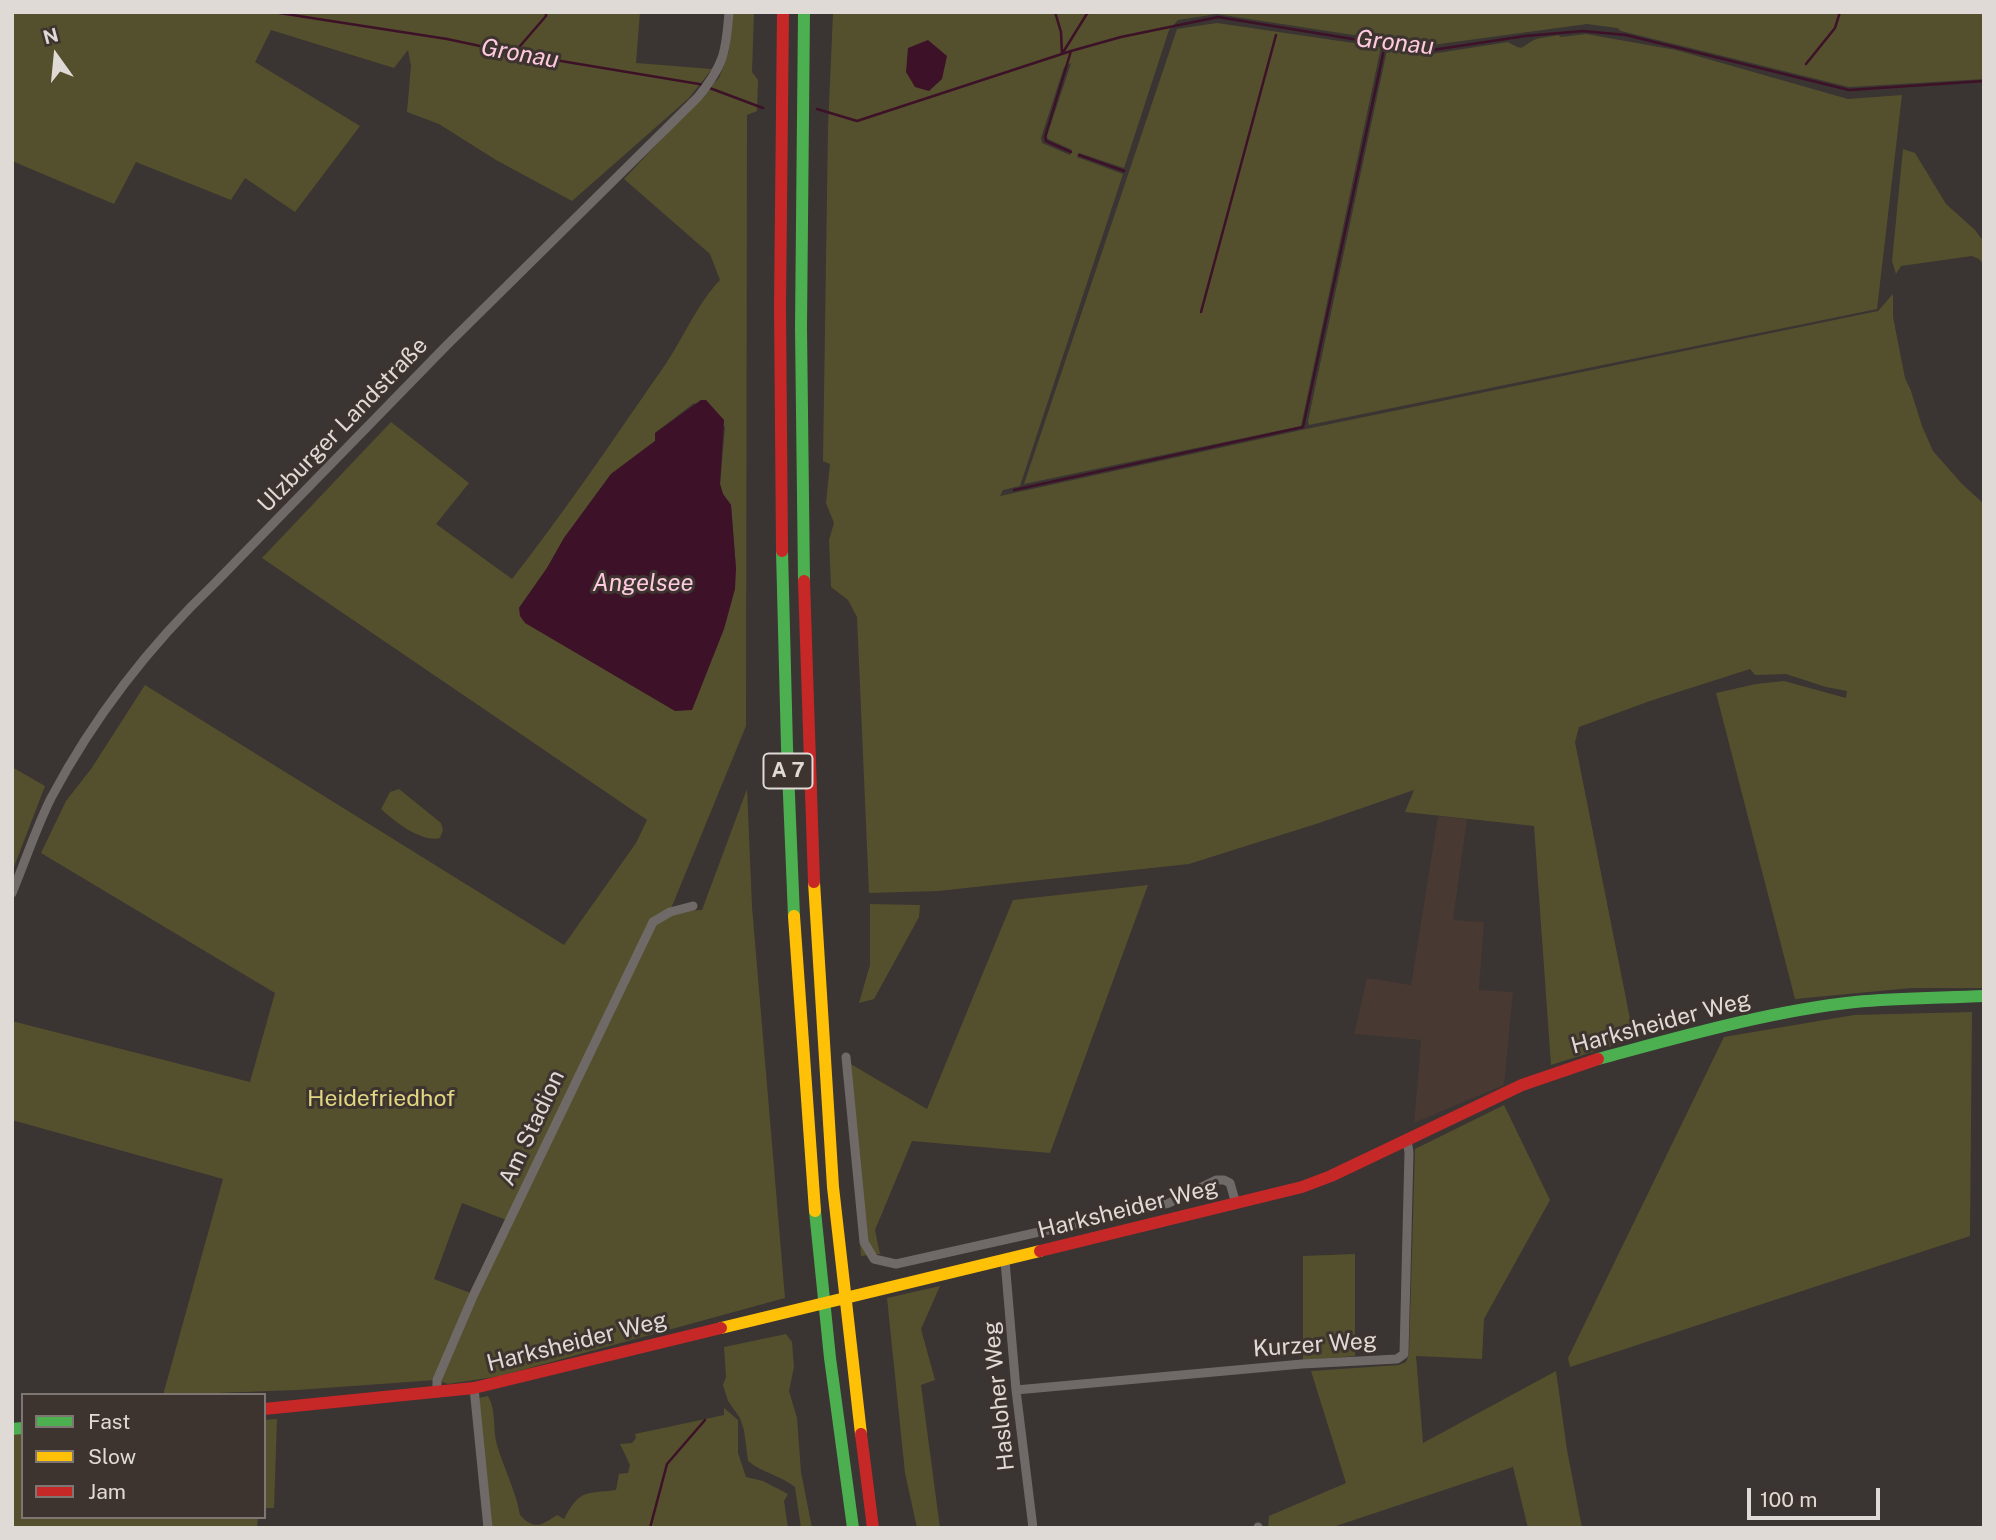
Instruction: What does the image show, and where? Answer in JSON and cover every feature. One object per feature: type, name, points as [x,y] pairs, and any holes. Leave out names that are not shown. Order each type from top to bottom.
[{"type":"main road","name":"A 7","points":[[783,12],[781,516],[795,935],[813,1189],[853,1528]]},
{"type":"main road","name":"A 7","points":[[804,12],[801,259],[803,543],[805,667],[816,933],[833,1187],[873,1528]]},
{"type":"main road","name":"Harksheider Weg","points":[[266,1409],[474,1388],[1236,1204],[1315,1183],[1522,1085],[1592,1061],[1657,1043],[1773,1016],[1856,1002],[1984,996]]},
{"type":"street","name":"Ulzburger Landstraße","points":[[12,893],[50,800],[93,727],[123,685],[180,617],[447,345],[508,288],[698,97],[716,75],[726,50],[729,12]]},
{"type":"street","name":"Am Stadion","points":[[437,1393],[437,1380],[474,1294],[653,922],[670,912],[693,906]]},
{"type":"street","points":[[846,1057],[864,1242],[874,1259],[896,1264],[1169,1203],[1216,1180],[1230,1183],[1236,1204]]},
{"type":"street","name":"Kurzer Weg","points":[[1016,1390],[1302,1364],[1397,1359],[1404,1354],[1409,1152],[1407,1141]]},
{"type":"street","name":"Hasloher Weg","points":[[1005,1261],[1016,1390],[1033,1528]]},
{"type":"street","points":[[474,1388],[488,1528]]},
{"type":"shaded area","points":[[1438,816],[1467,819],[1453,920],[1484,922],[1479,990],[1513,992],[1504,1085],[1414,1123],[1421,1040],[1354,1034],[1367,978],[1411,985]]},
{"type":"green space","points":[[12,12],[640,12],[636,63],[712,69],[689,98],[572,201],[496,160],[439,124],[407,112],[411,66],[408,50],[394,68],[271,30],[255,62],[360,126],[295,212],[245,178],[231,200],[136,162],[114,204],[12,161]]},
{"type":"green space","name":"Heidefriedhof","points":[[731,12],[754,12],[752,72],[758,80],[757,111],[747,115],[746,726],[670,911],[702,910],[747,789],[752,907],[785,1298],[500,1376],[448,1384],[436,1380],[297,1390],[164,1393],[223,1179],[12,1120],[12,1021],[250,1082],[275,993],[41,853],[66,801],[91,769],[145,685],[564,945],[636,843],[647,820],[262,558],[391,422],[469,483],[436,524],[512,579],[609,446],[665,365],[704,299],[720,280],[710,254],[624,179],[719,78],[729,51]],"holes":[[[694,403],[725,427],[720,484],[731,505],[736,569],[519,608],[564,538],[611,474],[655,441],[655,433]],[[462,1203],[509,1221],[473,1294],[434,1279]]]},
{"type":"green space","points":[[1984,12],[1984,79],[1849,87],[1617,28],[1587,24],[1425,46],[1217,14],[1178,20],[1169,30],[1124,168],[1079,153],[1077,157],[1123,174],[1020,486],[1003,490],[1000,496],[1306,429],[1878,311],[1893,294],[1893,317],[1905,378],[1922,426],[1933,451],[1984,504],[1984,988],[1911,988],[1795,999],[1716,693],[1784,681],[1846,698],[1847,691],[1786,674],[1755,675],[1750,669],[1579,727],[1575,742],[1634,1039],[1551,1065],[1534,826],[1405,812],[1414,790],[1189,864],[938,891],[869,893],[857,617],[848,600],[831,587],[829,540],[834,523],[826,503],[830,464],[823,461],[828,128],[833,13]],"holes":[[[1071,63],[1048,139],[1072,150],[1070,155],[1042,143],[1041,138],[1064,67]]]},
{"type":"green space","points":[[1217,23],[1381,47],[1301,426],[1024,484],[1177,29]]},
{"type":"green space","points":[[1586,34],[1676,50],[1848,99],[1902,95],[1877,309],[1309,425],[1387,50],[1425,55],[1508,42],[1520,48],[1539,38]]},
{"type":"green space","points":[[1903,149],[1915,153],[1946,204],[1975,230],[1984,242],[1984,265],[1972,256],[1901,266],[1896,274],[1892,261]]},
{"type":"green space","points":[[12,767],[45,786],[12,872]]},
{"type":"green space","points":[[399,789],[441,823],[443,830],[440,838],[433,839],[417,834],[381,809],[390,792]]},
{"type":"green space","points":[[1148,885],[1050,1153],[912,1141],[875,1230],[880,1254],[861,1256],[845,1074],[849,1063],[927,1109],[1013,900]]},
{"type":"green space","points":[[870,904],[920,905],[919,917],[874,999],[859,1003],[870,965]]},
{"type":"green space","points":[[1972,1012],[1970,1236],[1570,1367],[1568,1358],[1724,1037],[1854,1015]]},
{"type":"green space","points":[[1504,1105],[1550,1200],[1484,1319],[1482,1359],[1416,1356],[1423,1443],[1556,1371],[1582,1528],[1528,1528],[1513,1467],[1330,1528],[1268,1528],[1269,1516],[1346,1483],[1311,1371],[1399,1365],[1406,1362],[1409,1354],[1415,1149]]},
{"type":"green space","points":[[1355,1254],[1355,1356],[1303,1360],[1303,1256]]},
{"type":"green space","points":[[940,1286],[921,1329],[935,1380],[921,1385],[940,1528],[917,1528],[905,1473],[887,1298]]},
{"type":"green space","points":[[786,1334],[792,1342],[794,1367],[789,1391],[797,1418],[801,1472],[812,1528],[801,1528],[795,1487],[748,1461],[744,1430],[740,1418],[728,1401],[723,1385],[726,1377],[724,1347]]},
{"type":"green space","points":[[488,1396],[500,1454],[520,1515],[529,1523],[542,1524],[557,1515],[564,1519],[575,1502],[584,1495],[616,1490],[619,1474],[628,1473],[630,1465],[620,1444],[632,1443],[636,1438],[635,1434],[724,1415],[724,1408],[738,1420],[738,1453],[746,1477],[763,1481],[788,1494],[784,1501],[788,1528],[490,1528],[479,1404],[479,1398]]},
{"type":"green space","points":[[277,1419],[274,1508],[266,1508],[266,1420]]},
{"type":"green space","points":[[21,1434],[21,1519],[258,1519],[257,1528],[12,1528],[12,1435]]},
{"type":"water","points":[[928,40],[947,56],[942,79],[929,91],[915,87],[906,72],[908,48]]},
{"type":"water","name":"Angelsee","points":[[701,400],[706,400],[724,420],[720,484],[731,505],[735,589],[724,629],[692,710],[675,711],[525,623],[519,608],[564,538],[611,474],[655,441],[655,433]]},
{"type":"waterway","name":"Gronau","points":[[273,12],[447,39],[513,53],[699,84],[763,108]]},
{"type":"waterway","points":[[514,53],[546,16],[546,12]]},
{"type":"waterway","points":[[1055,12],[1061,32],[1062,54]]},
{"type":"waterway","points":[[1062,54],[1088,12]]},
{"type":"waterway","points":[[1806,64],[1835,28],[1840,12]]},
{"type":"waterway","name":"Gronau","points":[[817,109],[857,121],[1071,51],[1121,37],[1218,17],[1426,51],[1525,36],[1583,31],[1626,35],[1849,90],[1984,81]]},
{"type":"waterway","points":[[1201,312],[1276,35]]},
{"type":"waterway","points":[[1014,490],[1303,427],[1385,45]]},
{"type":"waterway","points":[[1071,51],[1045,137],[1046,141],[1071,152]]},
{"type":"waterway","points":[[1079,155],[1124,171]]},
{"type":"waterway","points":[[650,1528],[667,1464],[705,1420]]},
{"type":"traffic: fast","points":[[804,12],[801,327],[804,581]]},
{"type":"traffic: fast","points":[[782,551],[794,916]]},
{"type":"traffic: fast","points":[[1598,1059],[1725,1026],[1823,1006],[1984,996]]},
{"type":"traffic: fast","points":[[815,1211],[830,1358],[853,1528]]},
{"type":"traffic: fast","points":[[12,1429],[21,1428]]},
{"type":"traffic: slow","points":[[814,882],[833,1187],[861,1434]]},
{"type":"traffic: slow","points":[[794,916],[815,1211]]},
{"type":"traffic: slow","points":[[721,1328],[1040,1251]]},
{"type":"traffic: jam","points":[[782,551],[780,306],[783,12]]},
{"type":"traffic: jam","points":[[804,581],[814,882]]},
{"type":"traffic: jam","points":[[1040,1251],[1302,1187],[1331,1176],[1522,1085],[1598,1059]]},
{"type":"traffic: jam","points":[[266,1409],[474,1388],[721,1328]]},
{"type":"traffic: jam","points":[[861,1434],[873,1528]]}]
